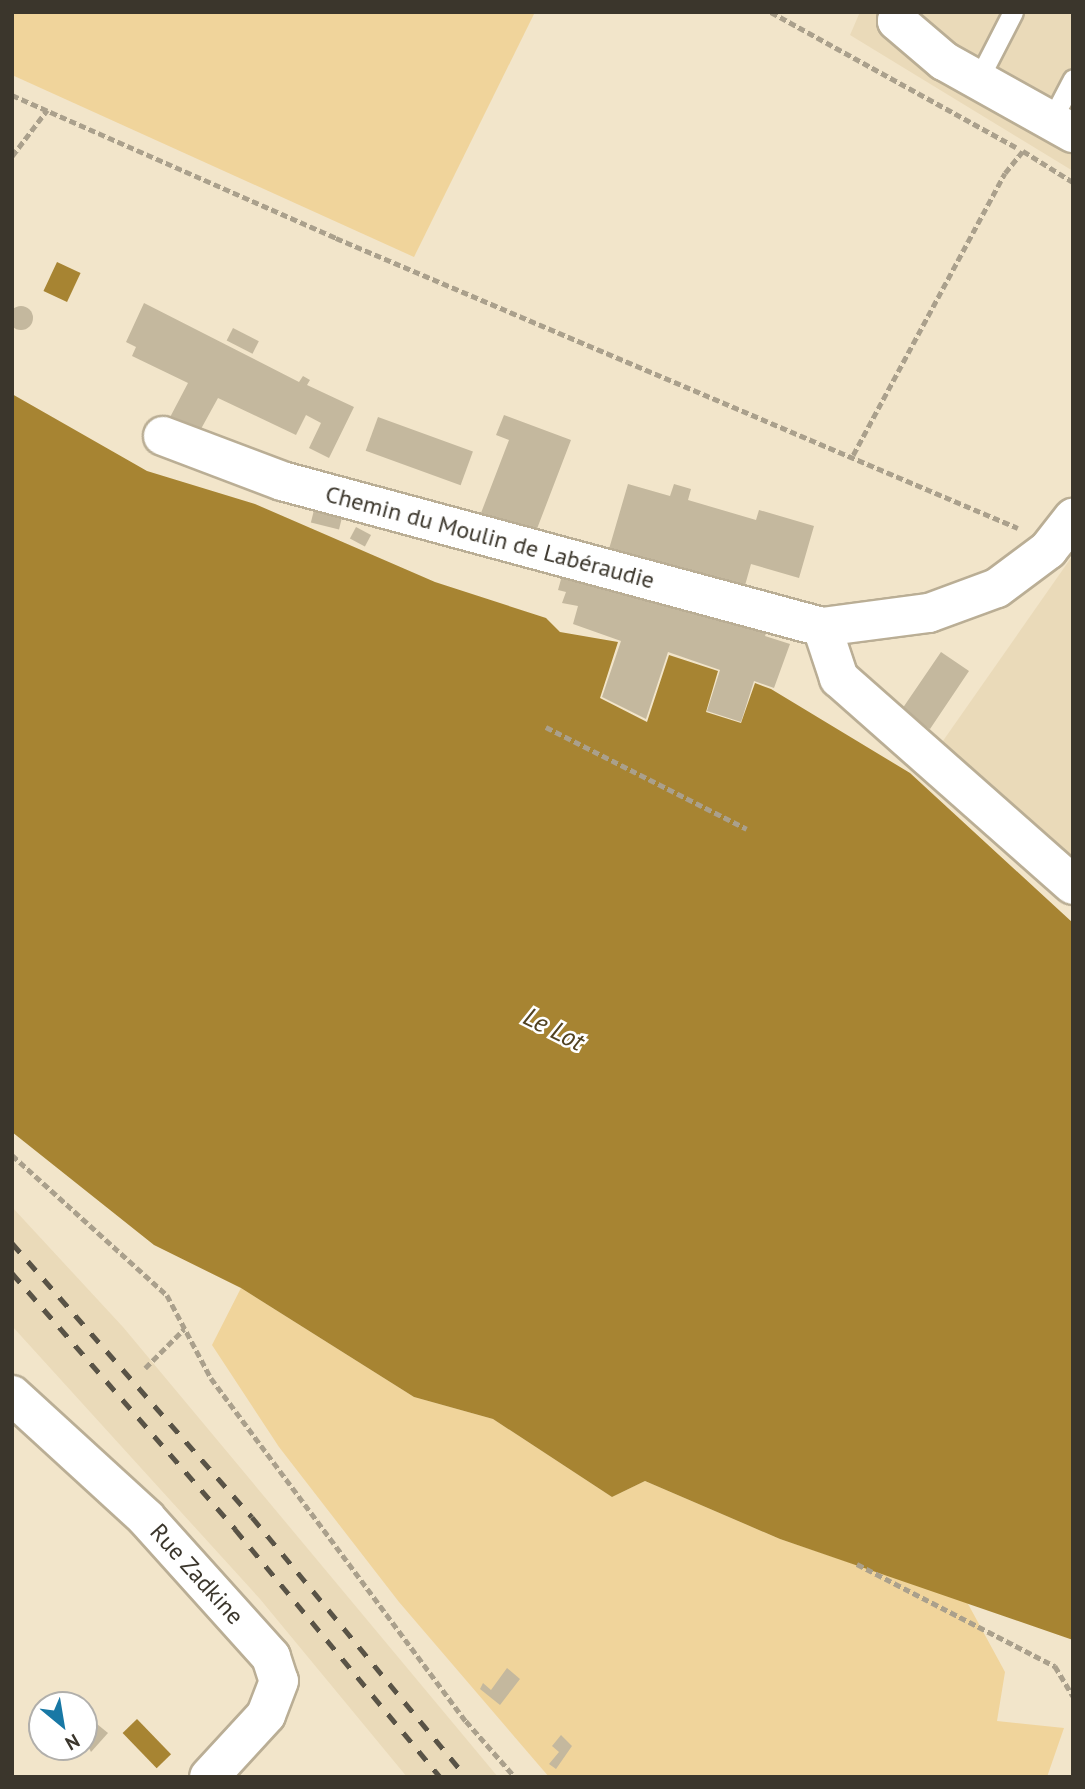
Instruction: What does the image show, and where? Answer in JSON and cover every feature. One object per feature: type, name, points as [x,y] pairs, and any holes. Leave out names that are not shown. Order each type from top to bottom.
[{"type":"street","points":[[899,12],[897,21],[944,61],[1062,127]]},
{"type":"street","name":"Chemin du Moulin de Labéraudie","points":[[163,436],[282,481],[822,627],[929,613],[997,588],[1048,550],[1073,518]]},
{"type":"street","points":[[822,627],[839,678],[1073,885]]},
{"type":"street","name":"Rue Zadkine","points":[[12,1395],[146,1518],[271,1657],[279,1681],[266,1715],[209,1777]]},
{"type":"lane","points":[[978,80],[1013,12]]},
{"type":"lane","points":[[1062,127],[1073,79]]},
{"type":"path","points":[[771,12],[1023,151],[1073,182]]},
{"type":"path","points":[[12,95],[335,238],[853,455],[1020,529],[1030,520]]},
{"type":"path","points":[[12,156],[47,110]]},
{"type":"path","points":[[853,455],[1005,173],[1023,151]]},
{"type":"path","points":[[546,727],[747,829]]},
{"type":"path","points":[[12,1155],[167,1295],[184,1329],[227,1400],[466,1721],[515,1777]]},
{"type":"path","points":[[145,1368],[184,1329]]},
{"type":"path","points":[[857,1564],[1055,1666],[1073,1696]]},
{"type":"shaded area","points":[[12,12],[535,12],[414,257],[12,75]]},
{"type":"shaded area","points":[[860,12],[1073,12],[1073,171],[850,35]]},
{"type":"shaded area","points":[[1073,555],[1073,863],[938,748]]},
{"type":"shaded area","points":[[12,1207],[123,1327],[498,1777],[407,1777],[260,1599],[12,1326]]},
{"type":"shaded area","points":[[241,1288],[414,1397],[493,1419],[612,1497],[645,1481],[780,1539],[967,1602],[1005,1672],[997,1721],[1064,1728],[1047,1777],[549,1777],[399,1602],[279,1447],[212,1345]]},
{"type":"water","points":[[57,262],[81,273],[67,302],[43,291]]},
{"type":"water","name":"Le Lot","points":[[12,394],[147,471],[255,504],[435,582],[546,618],[560,632],[618,642],[600,698],[647,722],[669,655],[718,671],[706,712],[741,723],[755,683],[771,689],[910,773],[1073,923],[1073,1640],[780,1539],[645,1481],[612,1497],[493,1419],[414,1397],[241,1288],[154,1245],[12,1132]]},
{"type":"water","points":[[137,1719],[171,1754],[157,1768],[123,1733]]},
{"type":"building","points":[[144,303],[299,382],[303,376],[310,380],[307,385],[354,407],[329,458],[309,448],[321,423],[306,415],[296,435],[218,398],[196,438],[167,423],[188,383],[132,356],[136,347],[126,342]]},
{"type":"building","points":[[21,306],[29,310],[33,318],[29,326],[21,330],[13,326],[9,318],[13,310]]},
{"type":"building","points":[[233,328],[259,341],[252,354],[227,340]]},
{"type":"building","points":[[504,415],[571,440],[535,534],[481,513],[509,440],[496,435]]},
{"type":"building","points":[[378,417],[473,452],[461,485],[366,451]]},
{"type":"building","points":[[628,484],[670,496],[674,484],[691,489],[688,500],[756,520],[759,510],[814,526],[799,578],[751,564],[744,589],[609,549]]},
{"type":"building","points":[[315,506],[343,513],[339,530],[311,522]]},
{"type":"building","points":[[356,527],[371,535],[365,546],[350,538]]},
{"type":"building","points":[[565,565],[769,625],[765,636],[790,644],[774,688],[754,681],[741,722],[707,711],[720,670],[668,652],[646,719],[602,697],[621,641],[573,624],[578,606],[562,603],[566,592],[558,590]]},
{"type":"building","points":[[941,652],[969,671],[930,729],[925,726],[922,731],[898,715]]},
{"type":"building","points":[[507,1668],[520,1679],[500,1705],[480,1689],[483,1683],[491,1690]]},
{"type":"building","points":[[98,1725],[108,1733],[98,1744]]},
{"type":"building","points":[[561,1735],[572,1746],[556,1769],[549,1764],[559,1752],[552,1746]]},
{"type":"railway","points":[[12,1243],[252,1517],[466,1777]]},
{"type":"railway","points":[[12,1273],[235,1529],[440,1777]]}]
